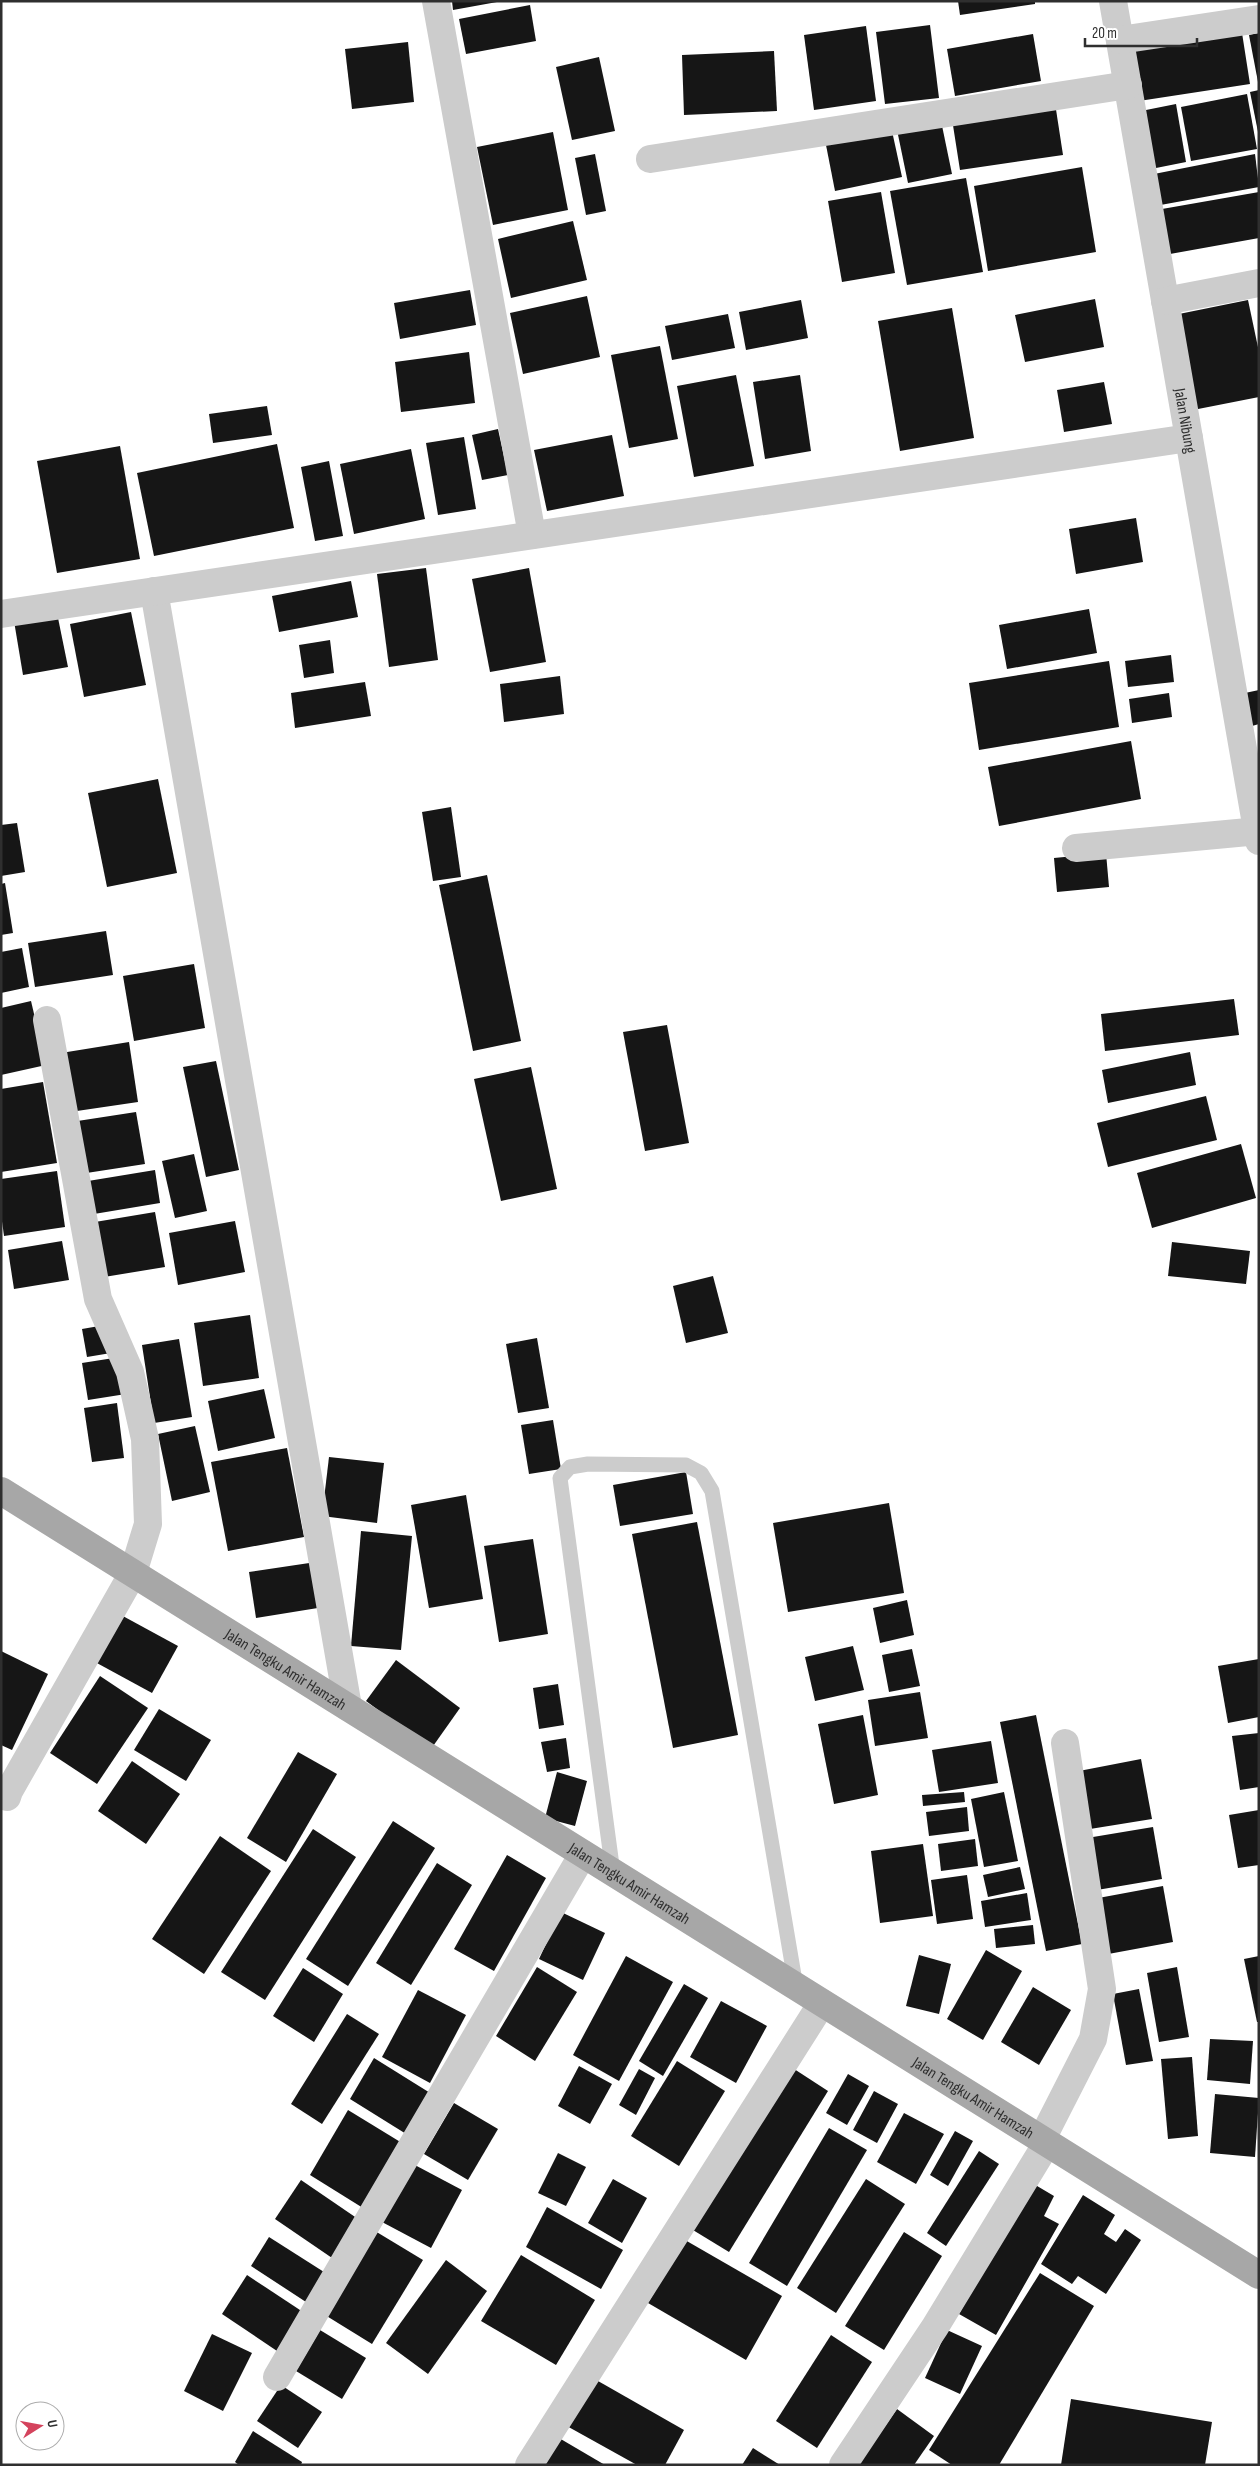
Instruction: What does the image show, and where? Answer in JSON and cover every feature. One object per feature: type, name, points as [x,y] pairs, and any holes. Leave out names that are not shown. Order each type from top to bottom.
[{"type":"main road","name":"Jalan Tengku Amir Hamzah","points":[[1,1491],[1259,2275]]},
{"type":"street","points":[[436,1],[532,535]]},
{"type":"street","name":"Jalan Nibung","points":[[1113,1],[1258,834]]},
{"type":"street","points":[[1120,40],[1259,19]]},
{"type":"street","points":[[650,159],[1128,86]]},
{"type":"street","points":[[1165,301],[1259,283]]},
{"type":"street","points":[[1,614],[1189,438]]},
{"type":"street","points":[[154,591],[348,1707]]},
{"type":"street","points":[[1076,848],[1258,834]]},
{"type":"street","points":[[7,1797],[133,1573],[148,1524],[145,1439],[130,1372],[98,1299],[46,1020]]},
{"type":"street","points":[[843,2465],[935,2326],[1044,2142],[1093,2039],[1102,1989],[1065,1743]]},
{"type":"street","points":[[277,2377],[583,1854]]},
{"type":"street","points":[[529,2465],[822,2003]]},
{"type":"lane","points":[[613,1873],[560,1478],[570,1468],[588,1464],[686,1465],[701,1473],[712,1491],[796,1987]]},
{"type":"building","points":[[452,1],[497,1],[497,2],[453,10]]},
{"type":"building","points":[[958,1],[1035,1],[1035,4],[960,15]]},
{"type":"building","points":[[530,5],[536,41],[466,54],[459,19]]},
{"type":"building","points":[[930,25],[939,98],[885,104],[876,32]]},
{"type":"building","points":[[866,26],[876,101],[814,110],[804,35]]},
{"type":"building","points":[[1242,33],[1250,84],[1139,101],[1131,50]]},
{"type":"building","points":[[1259,33],[1259,82],[1258,82],[1249,35]]},
{"type":"building","points":[[1033,34],[1041,81],[955,96],[947,49]]},
{"type":"building","points":[[408,42],[414,102],[352,109],[345,49]]},
{"type":"building","points":[[774,51],[777,111],[684,115],[682,55]]},
{"type":"building","points":[[599,57],[615,131],[572,140],[556,67]]},
{"type":"building","points":[[1259,90],[1259,132],[1258,132],[1250,92]]},
{"type":"building","points":[[1247,94],[1257,149],[1191,161],[1181,107]]},
{"type":"building","points":[[1055,103],[1063,155],[960,170],[952,119]]},
{"type":"building","points":[[1176,104],[1186,162],[1151,169],[1141,111]]},
{"type":"building","points":[[940,116],[952,174],[908,183],[896,125]]},
{"type":"building","points":[[892,131],[902,177],[835,191],[826,145]]},
{"type":"building","points":[[553,132],[568,210],[493,225],[477,147]]},
{"type":"building","points":[[595,154],[606,211],[586,215],[575,158]]},
{"type":"building","points":[[1255,154],[1259,187],[1155,206],[1149,175]]},
{"type":"building","points":[[1082,167],[1096,252],[988,271],[974,186]]},
{"type":"building","points":[[966,178],[983,272],[907,285],[890,191]]},
{"type":"building","points":[[881,192],[895,273],[842,282],[828,201]]},
{"type":"building","points":[[1259,192],[1259,238],[1170,254],[1162,209]]},
{"type":"building","points":[[573,221],[587,280],[511,298],[498,239]]},
{"type":"building","points":[[470,290],[476,325],[400,339],[394,303]]},
{"type":"building","points":[[587,296],[600,357],[523,374],[510,313]]},
{"type":"building","points":[[1095,299],[1104,347],[1025,362],[1015,315]]},
{"type":"building","points":[[801,300],[808,338],[746,350],[739,312]]},
{"type":"building","points":[[1248,300],[1259,352],[1259,397],[1193,410],[1174,315]]},
{"type":"building","points":[[952,308],[974,438],[900,451],[878,321]]},
{"type":"building","points":[[728,314],[735,348],[672,360],[665,326]]},
{"type":"building","points":[[660,346],[678,439],[629,448],[611,355]]},
{"type":"building","points":[[469,352],[475,403],[401,412],[395,362]]},
{"type":"building","points":[[736,375],[754,466],[694,477],[677,386]]},
{"type":"building","points":[[800,375],[811,451],[765,459],[753,382]]},
{"type":"building","points":[[1104,382],[1112,424],[1064,432],[1057,390]]},
{"type":"building","points":[[267,406],[272,435],[213,443],[209,414]]},
{"type":"building","points":[[498,429],[508,475],[482,480],[472,435]]},
{"type":"building","points":[[612,435],[624,496],[547,511],[534,450]]},
{"type":"building","points":[[464,437],[476,509],[438,515],[426,443]]},
{"type":"building","points":[[277,444],[294,528],[154,556],[137,473]]},
{"type":"building","points":[[120,446],[140,559],[57,573],[37,461]]},
{"type":"building","points":[[411,449],[425,519],[354,534],[340,464]]},
{"type":"building","points":[[329,461],[343,536],[315,541],[301,467]]},
{"type":"building","points":[[1136,518],[1143,562],[1076,574],[1069,529]]},
{"type":"building","points":[[426,568],[438,660],[389,667],[377,574]]},
{"type":"building","points":[[529,568],[546,662],[490,672],[472,579]]},
{"type":"building","points":[[351,581],[358,617],[279,632],[272,596]]},
{"type":"building","points":[[1089,609],[1097,653],[1007,669],[999,625]]},
{"type":"building","points":[[131,612],[146,685],[84,697],[70,624]]},
{"type":"building","points":[[57,613],[68,667],[23,675],[14,621]]},
{"type":"building","points":[[330,640],[334,673],[304,678],[299,645]]},
{"type":"building","points":[[1171,655],[1174,682],[1128,687],[1125,661]]},
{"type":"building","points":[[1109,661],[1119,727],[979,750],[969,683]]},
{"type":"building","points":[[560,676],[564,714],[504,722],[500,684]]},
{"type":"building","points":[[365,682],[371,716],[295,728],[291,693]]},
{"type":"building","points":[[1259,690],[1259,724],[1252,726],[1245,693]]},
{"type":"building","points":[[1169,693],[1172,717],[1132,723],[1129,699]]},
{"type":"building","points":[[1131,741],[1141,799],[999,826],[988,767]]},
{"type":"building","points":[[158,779],[177,873],[107,887],[88,793]]},
{"type":"building","points":[[451,807],[461,877],[433,881],[422,812]]},
{"type":"building","points":[[17,823],[25,872],[1,876],[1,825]]},
{"type":"building","points":[[1106,853],[1109,887],[1057,892],[1054,858]]},
{"type":"building","points":[[487,875],[521,1041],[473,1051],[439,885]]},
{"type":"building","points":[[5,883],[13,933],[1,935],[1,884]]},
{"type":"building","points":[[106,931],[113,975],[35,987],[28,943]]},
{"type":"building","points":[[22,948],[29,987],[1,993],[1,952]]},
{"type":"building","points":[[194,964],[205,1028],[134,1041],[123,976]]},
{"type":"building","points":[[1234,999],[1239,1035],[1105,1051],[1101,1014]]},
{"type":"building","points":[[31,1001],[46,1065],[1,1075],[1,1008]]},
{"type":"building","points":[[667,1025],[689,1143],[645,1151],[623,1032]]},
{"type":"building","points":[[129,1042],[138,1102],[70,1112],[61,1053]]},
{"type":"building","points":[[1190,1052],[1196,1085],[1108,1103],[1102,1070]]},
{"type":"building","points":[[216,1061],[239,1170],[206,1177],[183,1067]]},
{"type":"building","points":[[531,1067],[557,1189],[501,1201],[474,1079]]},
{"type":"building","points":[[43,1082],[57,1163],[1,1172],[1,1089]]},
{"type":"building","points":[[1206,1096],[1217,1140],[1108,1167],[1097,1123]]},
{"type":"building","points":[[136,1112],[145,1164],[80,1174],[71,1122]]},
{"type":"building","points":[[1241,1144],[1256,1198],[1152,1228],[1137,1173]]},
{"type":"building","points":[[194,1154],[207,1211],[175,1218],[162,1161]]},
{"type":"building","points":[[155,1170],[160,1203],[88,1215],[82,1182]]},
{"type":"building","points":[[57,1171],[65,1227],[4,1236],[1,1214],[1,1179]]},
{"type":"building","points":[[155,1212],[165,1267],[98,1278],[89,1223]]},
{"type":"building","points":[[235,1221],[245,1272],[178,1285],[169,1233]]},
{"type":"building","points":[[62,1241],[69,1280],[14,1289],[8,1250]]},
{"type":"building","points":[[1172,1242],[1250,1251],[1246,1284],[1168,1276]]},
{"type":"building","points":[[713,1276],[728,1333],[686,1343],[673,1286]]},
{"type":"building","points":[[250,1315],[259,1378],[203,1386],[194,1323]]},
{"type":"building","points":[[105,1325],[111,1353],[87,1357],[82,1329]]},
{"type":"building","points":[[537,1338],[549,1408],[518,1413],[506,1344]]},
{"type":"building","points":[[179,1339],[192,1417],[154,1423],[142,1345]]},
{"type":"building","points":[[120,1357],[126,1394],[88,1400],[82,1363]]},
{"type":"building","points":[[264,1389],[275,1438],[218,1451],[208,1401]]},
{"type":"building","points":[[117,1403],[124,1458],[92,1462],[84,1408]]},
{"type":"building","points":[[553,1420],[561,1469],[529,1474],[521,1425]]},
{"type":"building","points":[[195,1426],[210,1492],[172,1501],[158,1434]]},
{"type":"building","points":[[287,1448],[304,1537],[228,1551],[211,1462]]},
{"type":"building","points":[[329,1457],[384,1463],[377,1523],[322,1516]]},
{"type":"building","points":[[686,1472],[693,1514],[620,1526],[613,1485]]},
{"type":"building","points":[[466,1495],[483,1599],[429,1608],[411,1505]]},
{"type":"building","points":[[889,1503],[904,1593],[788,1612],[773,1523]]},
{"type":"building","points":[[697,1522],[738,1735],[673,1748],[632,1534]]},
{"type":"building","points":[[361,1531],[412,1536],[401,1650],[351,1646]]},
{"type":"building","points":[[533,1539],[548,1634],[499,1642],[484,1546]]},
{"type":"building","points":[[316,1562],[324,1607],[256,1618],[249,1572]]},
{"type":"building","points":[[907,1600],[914,1635],[880,1643],[873,1608]]},
{"type":"building","points":[[121,1615],[178,1646],[152,1693],[95,1662]]},
{"type":"building","points":[[853,1646],[864,1690],[815,1701],[805,1657]]},
{"type":"building","points":[[912,1649],[920,1686],[889,1692],[882,1655]]},
{"type":"building","points":[[1,1651],[48,1674],[12,1750],[1,1745]]},
{"type":"building","points":[[1259,1659],[1259,1717],[1228,1723],[1218,1666]]},
{"type":"building","points":[[396,1660],[460,1708],[431,1749],[366,1701]]},
{"type":"building","points":[[100,1676],[148,1708],[97,1784],[50,1753]]},
{"type":"building","points":[[558,1684],[564,1725],[539,1729],[533,1688]]},
{"type":"building","points":[[920,1692],[928,1738],[875,1746],[868,1700]]},
{"type":"building","points":[[159,1709],[211,1740],[186,1781],[134,1750]]},
{"type":"building","points":[[863,1715],[878,1795],[834,1804],[818,1724]]},
{"type":"building","points":[[1036,1715],[1082,1944],[1046,1951],[1000,1722]]},
{"type":"building","points":[[1259,1733],[1259,1787],[1240,1790],[1232,1736]]},
{"type":"building","points":[[566,1738],[570,1768],[547,1772],[541,1742]]},
{"type":"building","points":[[991,1741],[998,1783],[939,1792],[932,1750]]},
{"type":"building","points":[[298,1752],[337,1774],[286,1862],[247,1838]]},
{"type":"building","points":[[1141,1759],[1152,1819],[1090,1829],[1079,1771]]},
{"type":"building","points":[[132,1761],[180,1794],[146,1844],[98,1811]]},
{"type":"building","points":[[557,1772],[587,1781],[575,1826],[545,1818]]},
{"type":"building","points":[[964,1792],[965,1802],[923,1806],[922,1795]]},
{"type":"building","points":[[1004,1792],[1018,1861],[984,1867],[971,1799]]},
{"type":"building","points":[[967,1807],[969,1831],[929,1836],[926,1812]]},
{"type":"building","points":[[1259,1810],[1259,1865],[1238,1868],[1229,1815]]},
{"type":"building","points":[[393,1821],[435,1848],[348,1986],[306,1959]]},
{"type":"building","points":[[1153,1827],[1162,1879],[1097,1890],[1087,1838]]},
{"type":"building","points":[[313,1829],[356,1857],[265,2000],[221,1972]]},
{"type":"building","points":[[220,1836],[271,1871],[204,1974],[152,1939]]},
{"type":"building","points":[[975,1839],[978,1866],[941,1871],[938,1844]]},
{"type":"building","points":[[923,1844],[933,1916],[880,1923],[871,1851]]},
{"type":"building","points":[[507,1855],[546,1878],[494,1971],[454,1949]]},
{"type":"building","points":[[437,1863],[472,1885],[411,1985],[376,1963]]},
{"type":"building","points":[[1020,1867],[1025,1889],[988,1897],[983,1875]]},
{"type":"building","points":[[967,1875],[973,1919],[937,1924],[931,1880]]},
{"type":"building","points":[[1163,1886],[1173,1942],[1103,1955],[1093,1899]]},
{"type":"building","points":[[1027,1893],[1031,1920],[985,1927],[981,1901]]},
{"type":"building","points":[[561,1912],[605,1933],[583,1980],[539,1959]]},
{"type":"building","points":[[1033,1925],[1035,1944],[996,1948],[994,1929]]},
{"type":"building","points":[[986,1950],[1022,1971],[983,2040],[947,2019]]},
{"type":"building","points":[[919,1955],[951,1964],[939,2014],[906,2006]]},
{"type":"building","points":[[626,1956],[673,1982],[619,2081],[573,2055]]},
{"type":"building","points":[[1259,1956],[1259,2022],[1257,2022],[1244,1959]]},
{"type":"building","points":[[537,1967],[577,1992],[535,2061],[496,2036]]},
{"type":"building","points":[[1177,1967],[1189,2037],[1159,2042],[1147,1973]]},
{"type":"building","points":[[303,1968],[343,1994],[314,2042],[273,2016]]},
{"type":"building","points":[[684,1984],[708,1998],[663,2076],[639,2061]]},
{"type":"building","points":[[1033,1987],[1071,2010],[1039,2065],[1001,2042]]},
{"type":"building","points":[[1139,1989],[1153,2061],[1126,2065],[1113,1994]]},
{"type":"building","points":[[418,1990],[466,2015],[430,2083],[382,2057]]},
{"type":"building","points":[[721,2001],[767,2026],[736,2083],[690,2057]]},
{"type":"building","points":[[347,2014],[379,2034],[322,2124],[291,2104]]},
{"type":"building","points":[[1210,2039],[1253,2041],[1250,2084],[1207,2080]]},
{"type":"building","points":[[1192,2057],[1198,2136],[1168,2139],[1161,2059]]},
{"type":"building","points":[[374,2058],[435,2096],[411,2137],[350,2099]]},
{"type":"building","points":[[677,2061],[725,2091],[679,2166],[631,2136]]},
{"type":"building","points":[[788,2065],[828,2091],[729,2252],[688,2227]]},
{"type":"building","points":[[579,2066],[612,2084],[590,2124],[558,2106]]},
{"type":"building","points":[[639,2069],[655,2078],[636,2115],[619,2105]]},
{"type":"building","points":[[848,2074],[869,2086],[847,2125],[826,2113]]},
{"type":"building","points":[[874,2091],[898,2104],[877,2143],[853,2130]]},
{"type":"building","points":[[1215,2094],[1259,2098],[1255,2157],[1210,2153]]},
{"type":"building","points":[[454,2103],[498,2129],[468,2180],[424,2154]]},
{"type":"building","points":[[348,2110],[402,2143],[363,2208],[310,2175]]},
{"type":"building","points":[[904,2113],[944,2134],[916,2184],[877,2162]]},
{"type":"building","points":[[829,2128],[867,2150],[787,2286],[749,2263]]},
{"type":"building","points":[[955,2131],[973,2141],[948,2186],[930,2175]]},
{"type":"building","points":[[979,2151],[999,2164],[946,2246],[927,2233]]},
{"type":"building","points":[[558,2153],[586,2167],[566,2206],[538,2193]]},
{"type":"building","points":[[413,2164],[462,2190],[431,2248],[382,2222]]},
{"type":"building","points":[[613,2179],[647,2198],[622,2243],[588,2223]]},
{"type":"building","points":[[866,2179],[905,2204],[836,2313],[797,2288]]},
{"type":"building","points":[[301,2180],[361,2221],[335,2260],[275,2219]]},
{"type":"building","points":[[1032,2183],[1054,2196],[1044,2216],[1059,2224],[996,2335],[959,2314]]},
{"type":"building","points":[[1083,2195],[1115,2215],[1104,2234],[1116,2242],[1125,2229],[1141,2240],[1106,2294],[1078,2276],[1072,2284],[1041,2264]]},
{"type":"building","points":[[547,2207],[623,2250],[601,2289],[526,2247]]},
{"type":"building","points":[[375,2231],[423,2260],[372,2344],[325,2315]]},
{"type":"building","points":[[904,2232],[942,2256],[884,2350],[845,2326]]},
{"type":"building","points":[[269,2237],[324,2272],[306,2302],[251,2266]]},
{"type":"building","points":[[685,2240],[782,2296],[746,2360],[648,2303]]},
{"type":"building","points":[[521,2255],[595,2300],[556,2365],[481,2321]]},
{"type":"building","points":[[446,2260],[487,2291],[428,2374],[386,2343]]},
{"type":"building","points":[[1040,2273],[1094,2306],[999,2465],[952,2465],[929,2450]]},
{"type":"building","points":[[247,2275],[303,2312],[277,2351],[222,2314]]},
{"type":"building","points":[[320,2330],[366,2358],[342,2399],[296,2371]]},
{"type":"building","points":[[947,2330],[982,2346],[960,2394],[925,2378]]},
{"type":"building","points":[[212,2334],[252,2353],[223,2411],[184,2391]]},
{"type":"building","points":[[831,2335],[872,2362],[817,2448],[776,2421]]},
{"type":"building","points":[[591,2377],[684,2430],[665,2465],[637,2465],[565,2425]]},
{"type":"building","points":[[281,2385],[322,2412],[298,2448],[257,2421]]},
{"type":"building","points":[[1071,2399],[1212,2422],[1205,2465],[1061,2465]]},
{"type":"building","points":[[897,2409],[934,2436],[914,2465],[858,2465]]},
{"type":"building","points":[[253,2431],[302,2462],[301,2465],[239,2465],[235,2462]]},
{"type":"building","points":[[559,2438],[605,2465],[544,2465]]},
{"type":"building","points":[[753,2448],[780,2465],[742,2465]]}]
